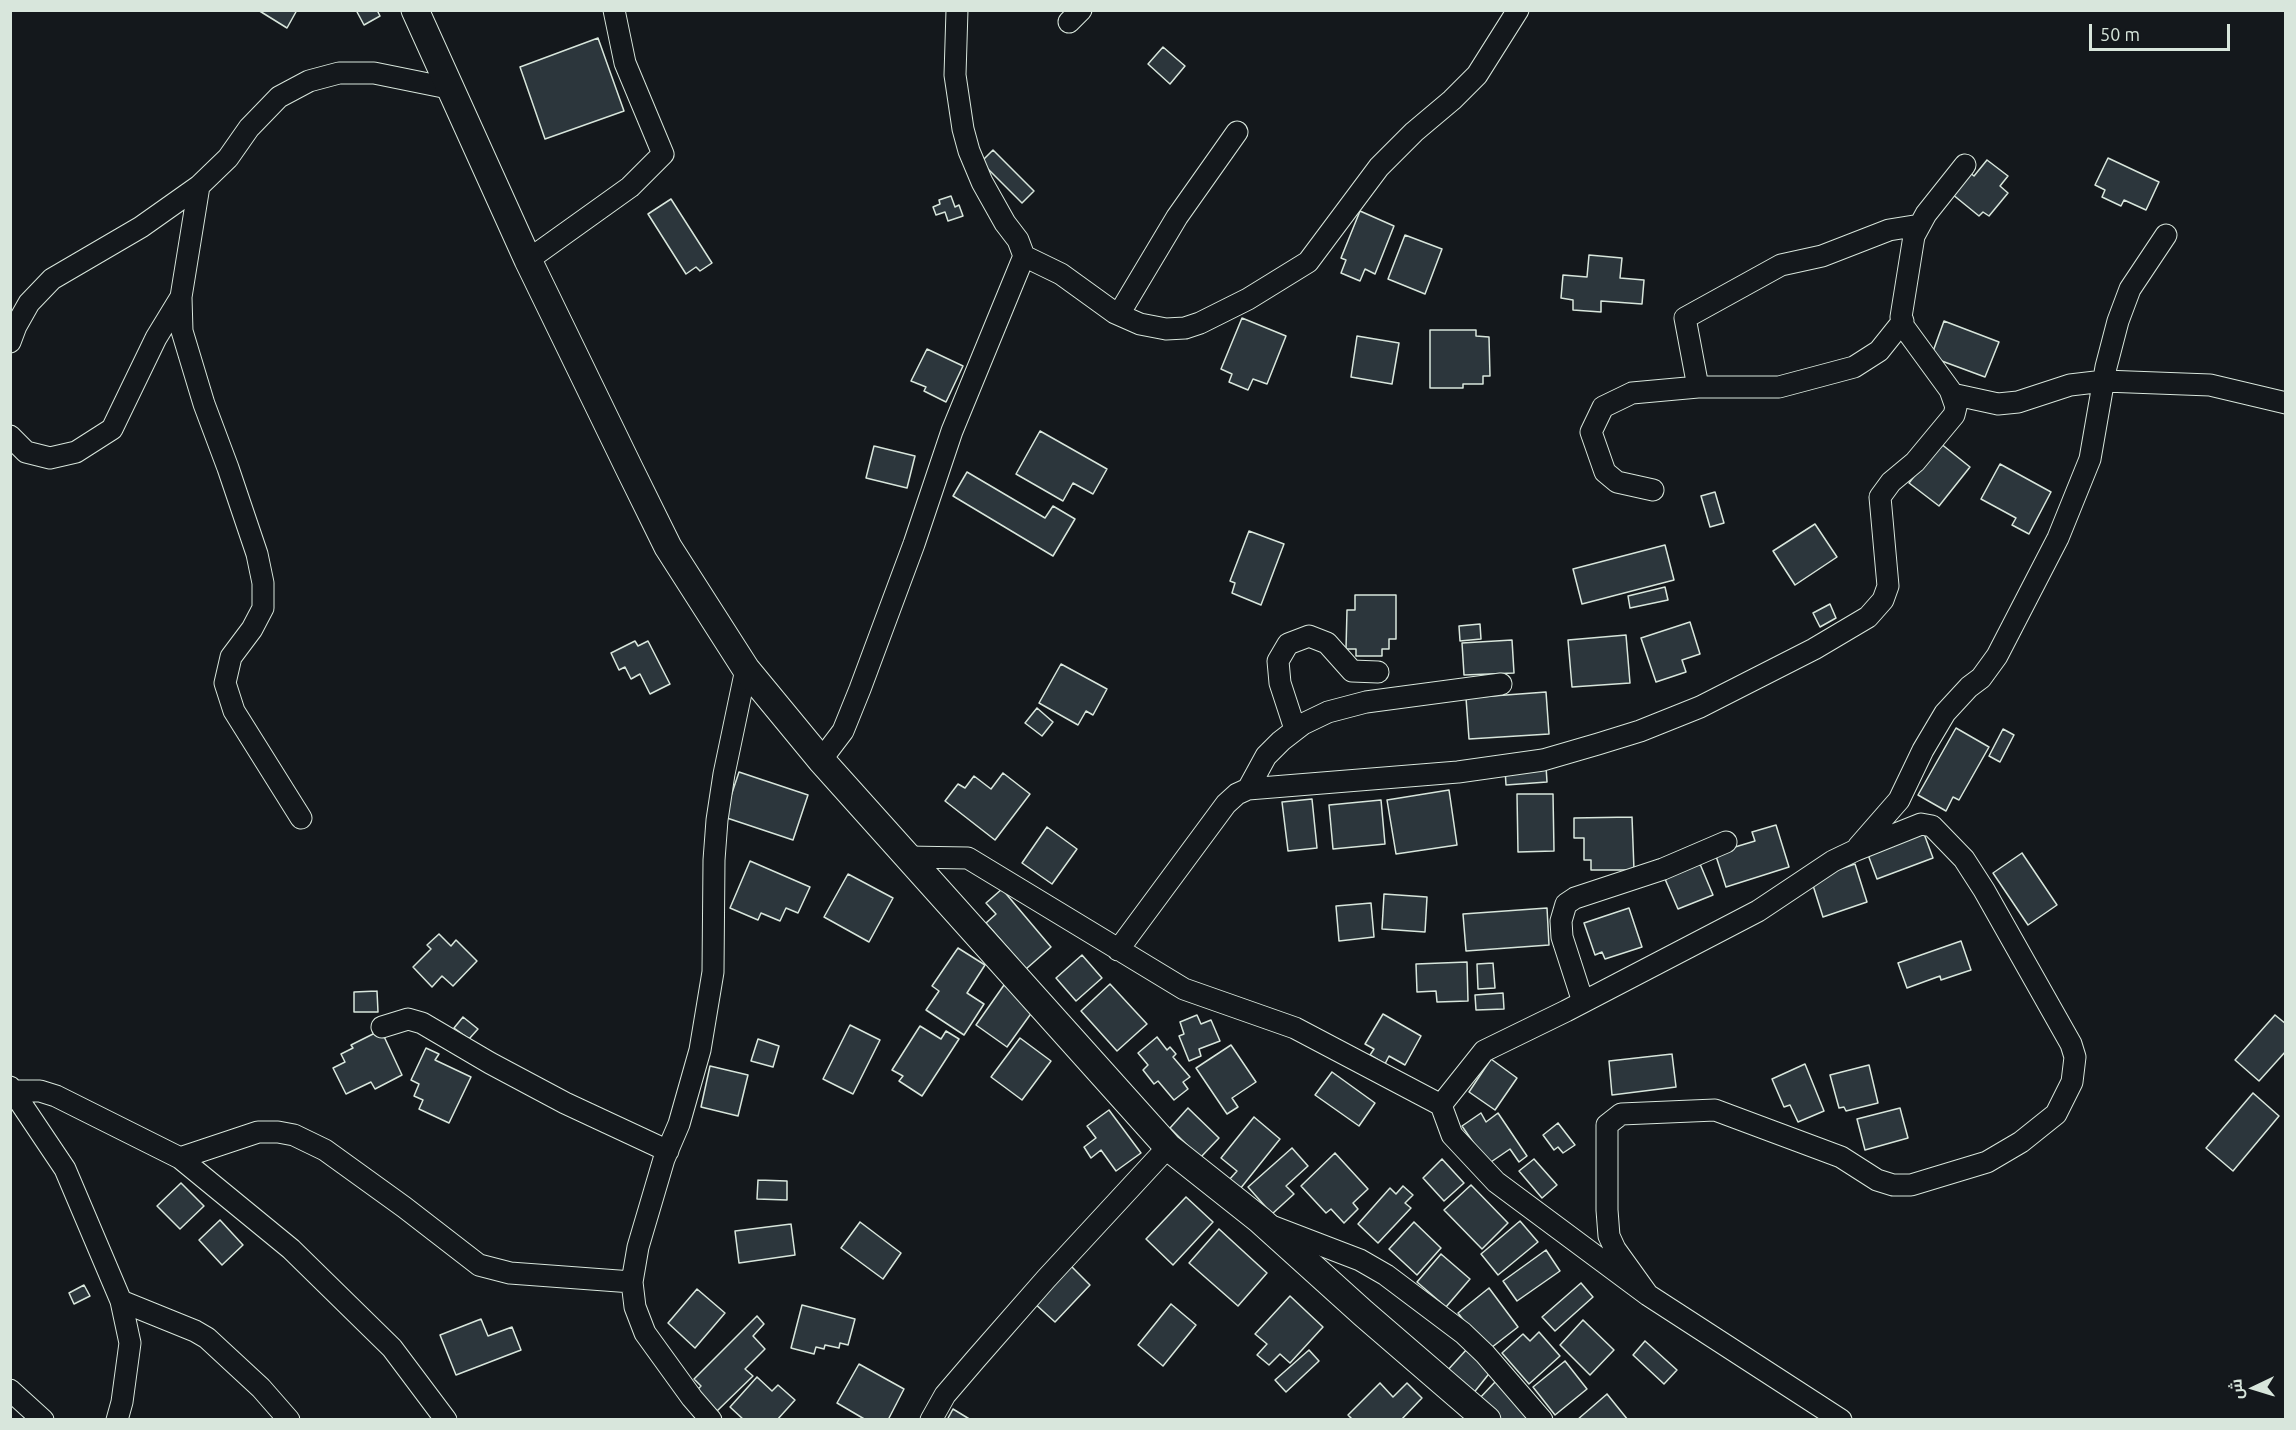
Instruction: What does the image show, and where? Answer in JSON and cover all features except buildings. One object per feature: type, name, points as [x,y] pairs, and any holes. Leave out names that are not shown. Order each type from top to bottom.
[{"type":"main road","points":[[422,17],[528,260],[669,547],[746,669],[821,760],[1168,1147],[1260,1220],[1363,1313],[1487,1419]]},
{"type":"street","points":[[528,260],[630,187],[663,154],[625,63],[614,10]]},
{"type":"street","points":[[821,760],[843,731],[860,689],[914,544],[952,431],[1024,256],[1018,240],[1005,223],[982,182],[966,140],[955,75],[957,10]]},
{"type":"street","points":[[1024,256],[1061,274],[1099,303],[1140,324],[1185,328],[1200,323],[1248,299],[1308,262],[1379,167],[1413,132],[1452,100],[1477,75],[1518,10]]},
{"type":"street","points":[[10,342],[29,303],[52,279],[141,227],[199,186],[228,158],[249,128],[279,97],[309,81],[339,73],[374,73],[453,89]]},
{"type":"street","points":[[1119,314],[1177,217],[1237,132]]},
{"type":"street","points":[[1118,950],[1226,804],[1237,794],[1248,789],[1424,777],[1543,759],[1640,731],[1700,707],[1844,632],[1868,617],[1883,600],[1888,586],[1880,497],[1891,482],[1915,462],[1954,415],[1956,407],[1952,394],[1904,327],[1903,300],[1910,248],[1920,225],[1926,214],[1965,165]]},
{"type":"street","points":[[199,186],[181,297],[182,331],[193,372],[257,554],[263,583],[263,608],[252,629],[231,657],[225,683],[234,711],[301,818]]},
{"type":"street","points":[[1698,387],[1685,318],[1781,265],[1822,256],[1889,230],[1920,225]]},
{"type":"street","points":[[1856,850],[1899,800],[1923,750],[1945,713],[1969,687],[1981,678],[1997,656],[2058,538],[2090,459],[2118,321],[2130,289],[2166,235]]},
{"type":"street","points":[[10,436],[26,452],[50,458],[76,452],[112,429],[156,338],[181,297]]},
{"type":"street","points":[[1653,490],[1617,482],[1605,472],[1591,432],[1603,407],[1632,393],[1698,387],[1779,387],[1854,367],[1878,351],[1903,321]]},
{"type":"street","points":[[1952,394],[1998,404],[2018,402],[2070,385],[2104,381],[2210,385],[2231,388],[2286,403]]},
{"type":"street","points":[[1295,729],[1280,683],[1278,661],[1288,644],[1309,636],[1327,644],[1352,671],[1378,672]]},
{"type":"street","points":[[711,1419],[692,1398],[645,1333],[635,1307],[632,1282],[638,1247],[700,1050],[711,984],[717,820],[724,774],[746,669]]},
{"type":"street","points":[[1248,789],[1266,756],[1295,729],[1328,712],[1366,702],[1502,684]]},
{"type":"street","points":[[1441,1105],[1484,1051],[1758,911],[1833,861],[1913,827],[1925,824],[1932,826],[1964,859],[2010,934],[2072,1044],[2075,1057],[2072,1082],[2056,1114],[2021,1142],[1987,1162],[1911,1185],[1893,1185],[1877,1180],[1841,1156],[1715,1110],[1621,1114],[1607,1125],[1609,1236],[1620,1257],[1648,1295]]},
{"type":"street","points":[[1583,1002],[1562,937],[1561,921],[1566,904],[1575,898],[1663,869],[1726,842]]},
{"type":"street","points":[[907,857],[968,858],[1184,989],[1295,1028],[1441,1105],[1452,1135],[1496,1182],[1648,1295],[1841,1419]]},
{"type":"street","points":[[382,1027],[408,1019],[423,1023],[490,1063],[565,1103],[668,1151]]},
{"type":"street","points":[[11,1089],[40,1091],[56,1096],[180,1158],[291,1249],[392,1348],[446,1419]]},
{"type":"street","points":[[11,1089],[65,1169],[121,1301],[130,1343],[122,1402],[117,1419]]},
{"type":"street","points":[[180,1158],[258,1132],[294,1135],[325,1150],[479,1264],[510,1273],[632,1282]]},
{"type":"street","points":[[931,1419],[945,1395],[991,1342],[1168,1147]]},
{"type":"street","points":[[1260,1220],[1360,1260],[1386,1275],[1463,1333],[1485,1354],[1542,1419]]},
{"type":"street","points":[[121,1301],[189,1328],[207,1338],[261,1388],[290,1419]]},
{"type":"street","points":[[10,1390],[43,1419]]}]
